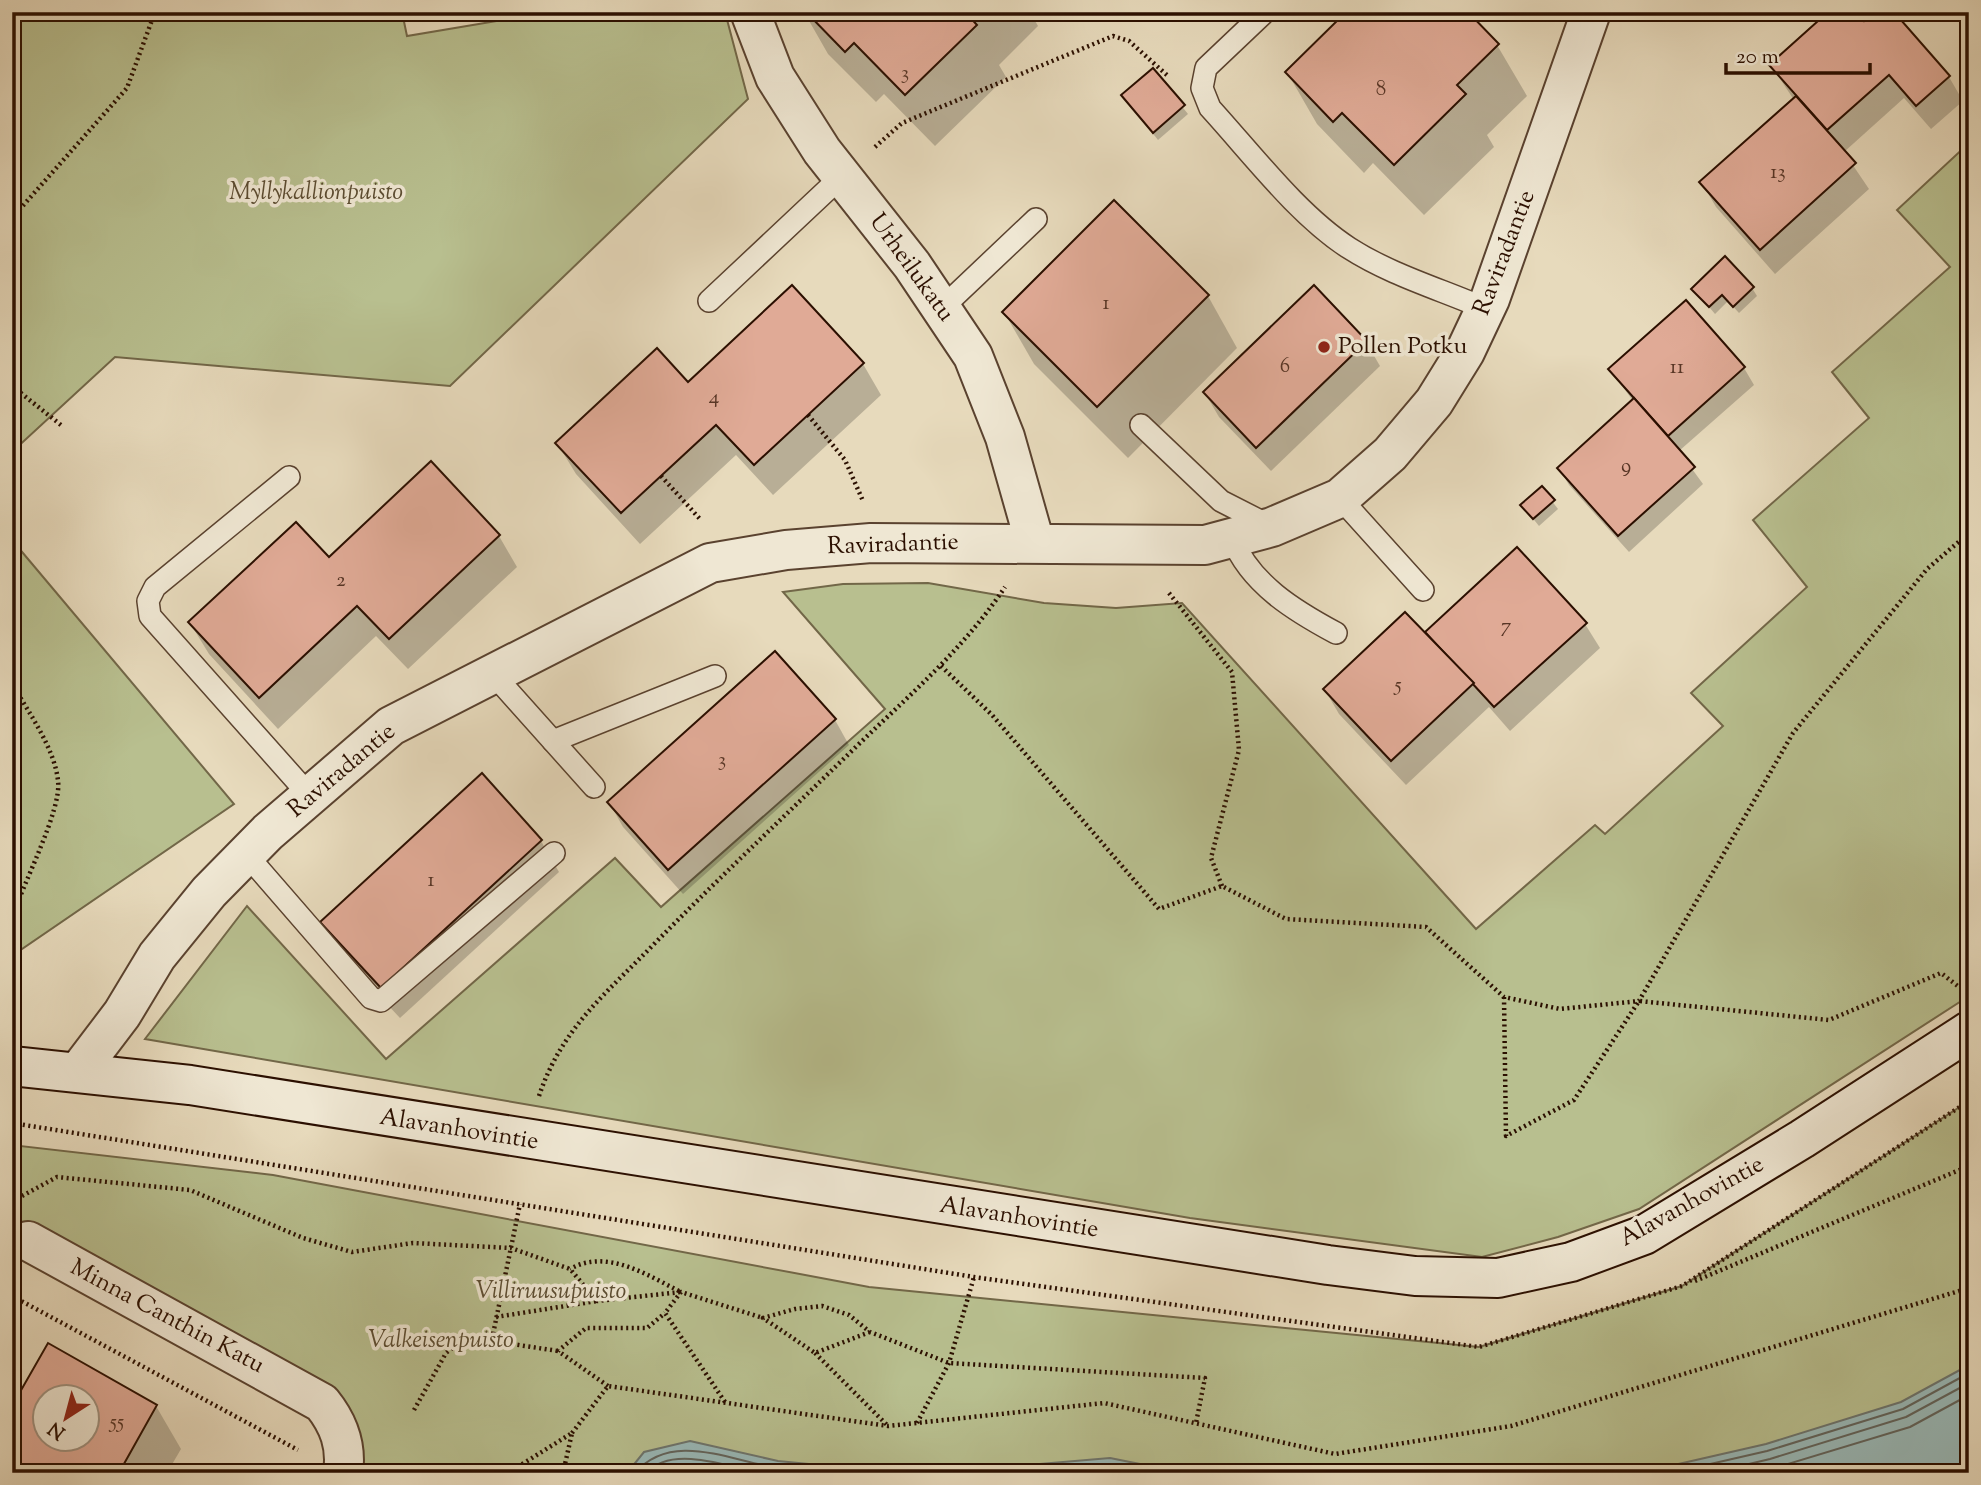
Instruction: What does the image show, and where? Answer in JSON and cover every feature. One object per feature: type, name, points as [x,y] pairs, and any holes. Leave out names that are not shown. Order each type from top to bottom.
[{"type":"street","name":"Urheilukatu","points":[[750,12],[775,78],[842,176],[912,265],[972,356],[1005,437],[1035,543]]},
{"type":"street","name":"Raviradantie","points":[[78,1072],[122,1014],[157,956],[209,892],[246,854],[391,726],[710,563],[786,550],[871,542],[1205,545],[1272,527],[1340,498],[1390,454],[1434,402],[1465,352],[1486,309],[1591,12]]},
{"type":"street","name":"Alavanhovintie","points":[[12,1066],[190,1086],[526,1141],[1328,1265],[1415,1276],[1498,1278],[1571,1262],[1644,1235],[1802,1139],[1969,1031]]},
{"type":"street","name":"Minna Canthin Katu","points":[[28,1241],[307,1392],[332,1416],[346,1455],[343,1473]]},
{"type":"lane","points":[[1265,12],[1206,68],[1202,89],[1210,108],[1272,176],[1347,247],[1382,267],[1486,309]]},
{"type":"lane","points":[[709,301],[842,176]]},
{"type":"lane","points":[[941,309],[1036,219]]},
{"type":"lane","points":[[1141,425],[1221,501],[1272,527]]},
{"type":"lane","points":[[289,477],[155,587],[148,601],[150,617],[310,796]]},
{"type":"lane","points":[[1340,498],[1423,590]]},
{"type":"lane","points":[[1232,538],[1239,554],[1285,605],[1336,633]]},
{"type":"lane","points":[[494,675],[594,787]]},
{"type":"lane","points":[[553,741],[715,676]]},
{"type":"lane","points":[[246,854],[371,998],[381,1001],[554,853]]},
{"type":"path","points":[[12,218],[127,88],[155,12]]},
{"type":"path","points":[[842,176],[902,123],[1113,36],[1129,41],[1165,75],[1202,89]]},
{"type":"path","points":[[12,386],[61,425]]},
{"type":"path","points":[[808,415],[845,460],[867,511]]},
{"type":"path","points":[[661,476],[704,523]]},
{"type":"path","points":[[1504,997],[1506,1136],[1574,1100],[1639,1001],[1793,733],[1927,569],[1969,533]]},
{"type":"path","points":[[1170,593],[1232,672],[1240,750],[1212,858],[1222,886],[1286,919],[1426,927],[1504,997],[1559,1009],[1639,1001],[1829,1020],[1941,973],[1969,995]]},
{"type":"path","points":[[526,1141],[557,1050],[581,1019],[709,888],[941,666],[981,624]]},
{"type":"path","points":[[941,666],[992,715],[1159,909],[1222,886]]},
{"type":"path","points":[[12,684],[43,737],[58,781],[44,836],[12,919]]},
{"type":"path","points":[[1682,1286],[1969,1166]]},
{"type":"path","points":[[12,1202],[57,1177],[190,1190],[303,1238],[352,1252],[413,1243],[510,1248],[570,1269],[597,1301]]},
{"type":"path","points":[[492,1339],[520,1204]]},
{"type":"path","points":[[570,1269],[593,1259],[624,1265],[681,1292],[763,1318],[815,1353],[888,1426]]},
{"type":"path","points":[[916,1423],[949,1363],[974,1277]]},
{"type":"path","points":[[414,1410],[446,1353],[466,1337],[558,1351],[608,1386],[888,1426],[1104,1403],[1335,1454],[1511,1426],[1969,1287]]},
{"type":"path","points":[[496,1317],[597,1301],[681,1292]]},
{"type":"path","points":[[558,1351],[586,1328],[647,1328],[665,1314],[681,1292]]},
{"type":"path","points":[[12,1296],[304,1453]]},
{"type":"path","points":[[763,1318],[795,1309],[822,1306],[849,1315],[870,1332],[949,1363],[1205,1378],[1196,1423]]},
{"type":"path","points":[[665,1314],[725,1403]]},
{"type":"path","points":[[815,1353],[870,1332]]},
{"type":"path","points":[[508,1473],[572,1433],[608,1386]]},
{"type":"path","points":[[563,1473],[572,1433]]},
{"type":"green space","name":"Myllykallionpuisto","points":[[12,12],[402,12],[407,36],[550,12],[725,12],[748,99],[450,386],[115,357],[12,452]]},
{"type":"green space","points":[[1969,143],[1969,996],[1639,1209],[1558,1237],[1482,1257],[1190,1218],[145,1039],[247,906],[386,1059],[615,858],[661,907],[885,709],[783,592],[843,584],[928,583],[1044,603],[1116,608],[1182,603],[1476,929],[1595,825],[1605,834],[1723,726],[1691,693],[1807,587],[1753,520],[1869,418],[1832,372],[1950,267],[1897,210]]},
{"type":"green space","points":[[12,540],[234,804],[19,951],[12,947]]},
{"type":"green space","name":"Valkeisenpuisto","points":[[1969,1101],[1969,1473],[343,1473],[341,1437],[12,1233],[12,1145],[273,1175],[869,1287],[1479,1347],[1682,1286]]},
{"type":"water","points":[[1969,1365],[1969,1473],[1639,1473],[1766,1444],[1901,1402]]},
{"type":"water","points":[[690,1441],[778,1461],[901,1473],[627,1473],[644,1452]]},
{"type":"water","points":[[1110,1458],[1185,1473],[936,1473]]},
{"type":"building","points":[[806,12],[971,12],[968,15],[977,25],[905,95],[854,43],[845,52]]},
{"type":"building","points":[[1346,12],[1468,12],[1499,44],[1457,85],[1466,94],[1394,165],[1342,113],[1333,122],[1285,72]]},
{"type":"building","points":[[1828,12],[1856,12],[1864,21],[1873,12],[1894,12],[1950,76],[1916,106],[1889,75],[1827,130],[1769,65]]},
{"type":"building","points":[[1153,68],[1185,105],[1153,133],[1121,95]]},
{"type":"building","points":[[1796,96],[1856,163],[1760,250],[1699,182]]},
{"type":"building","points":[[1114,200],[1209,295],[1097,407],[1002,312]]},
{"type":"building","points":[[1725,256],[1754,287],[1733,307],[1722,295],[1709,307],[1691,289]]},
{"type":"building","points":[[792,285],[864,363],[754,465],[716,425],[621,513],[555,443],[657,348],[688,382]]},
{"type":"building","points":[[1314,285],[1367,341],[1256,448],[1203,392]]},
{"type":"building","points":[[1686,300],[1745,367],[1668,436],[1608,369]]},
{"type":"building","points":[[1634,398],[1695,467],[1618,536],[1557,468]]},
{"type":"building","points":[[431,461],[500,535],[389,639],[357,606],[259,698],[188,622],[296,522],[329,557]]},
{"type":"building","points":[[1542,486],[1555,500],[1533,519],[1520,505]]},
{"type":"building","points":[[1517,547],[1587,623],[1494,707],[1425,632]]},
{"type":"building","points":[[1405,612],[1474,683],[1391,761],[1323,689]]},
{"type":"building","points":[[775,651],[836,719],[668,870],[607,802]]},
{"type":"building","points":[[482,773],[542,840],[381,988],[320,922]]},
{"type":"building","points":[[48,1343],[157,1405],[120,1471],[123,1473],[30,1473],[12,1463],[12,1406]]},
{"type":"place","name":"Pollen Potku","points":[[1324,347]]},
{"type":"park label","name":"Villiruusupuisto","points":[[551,1292]]}]
